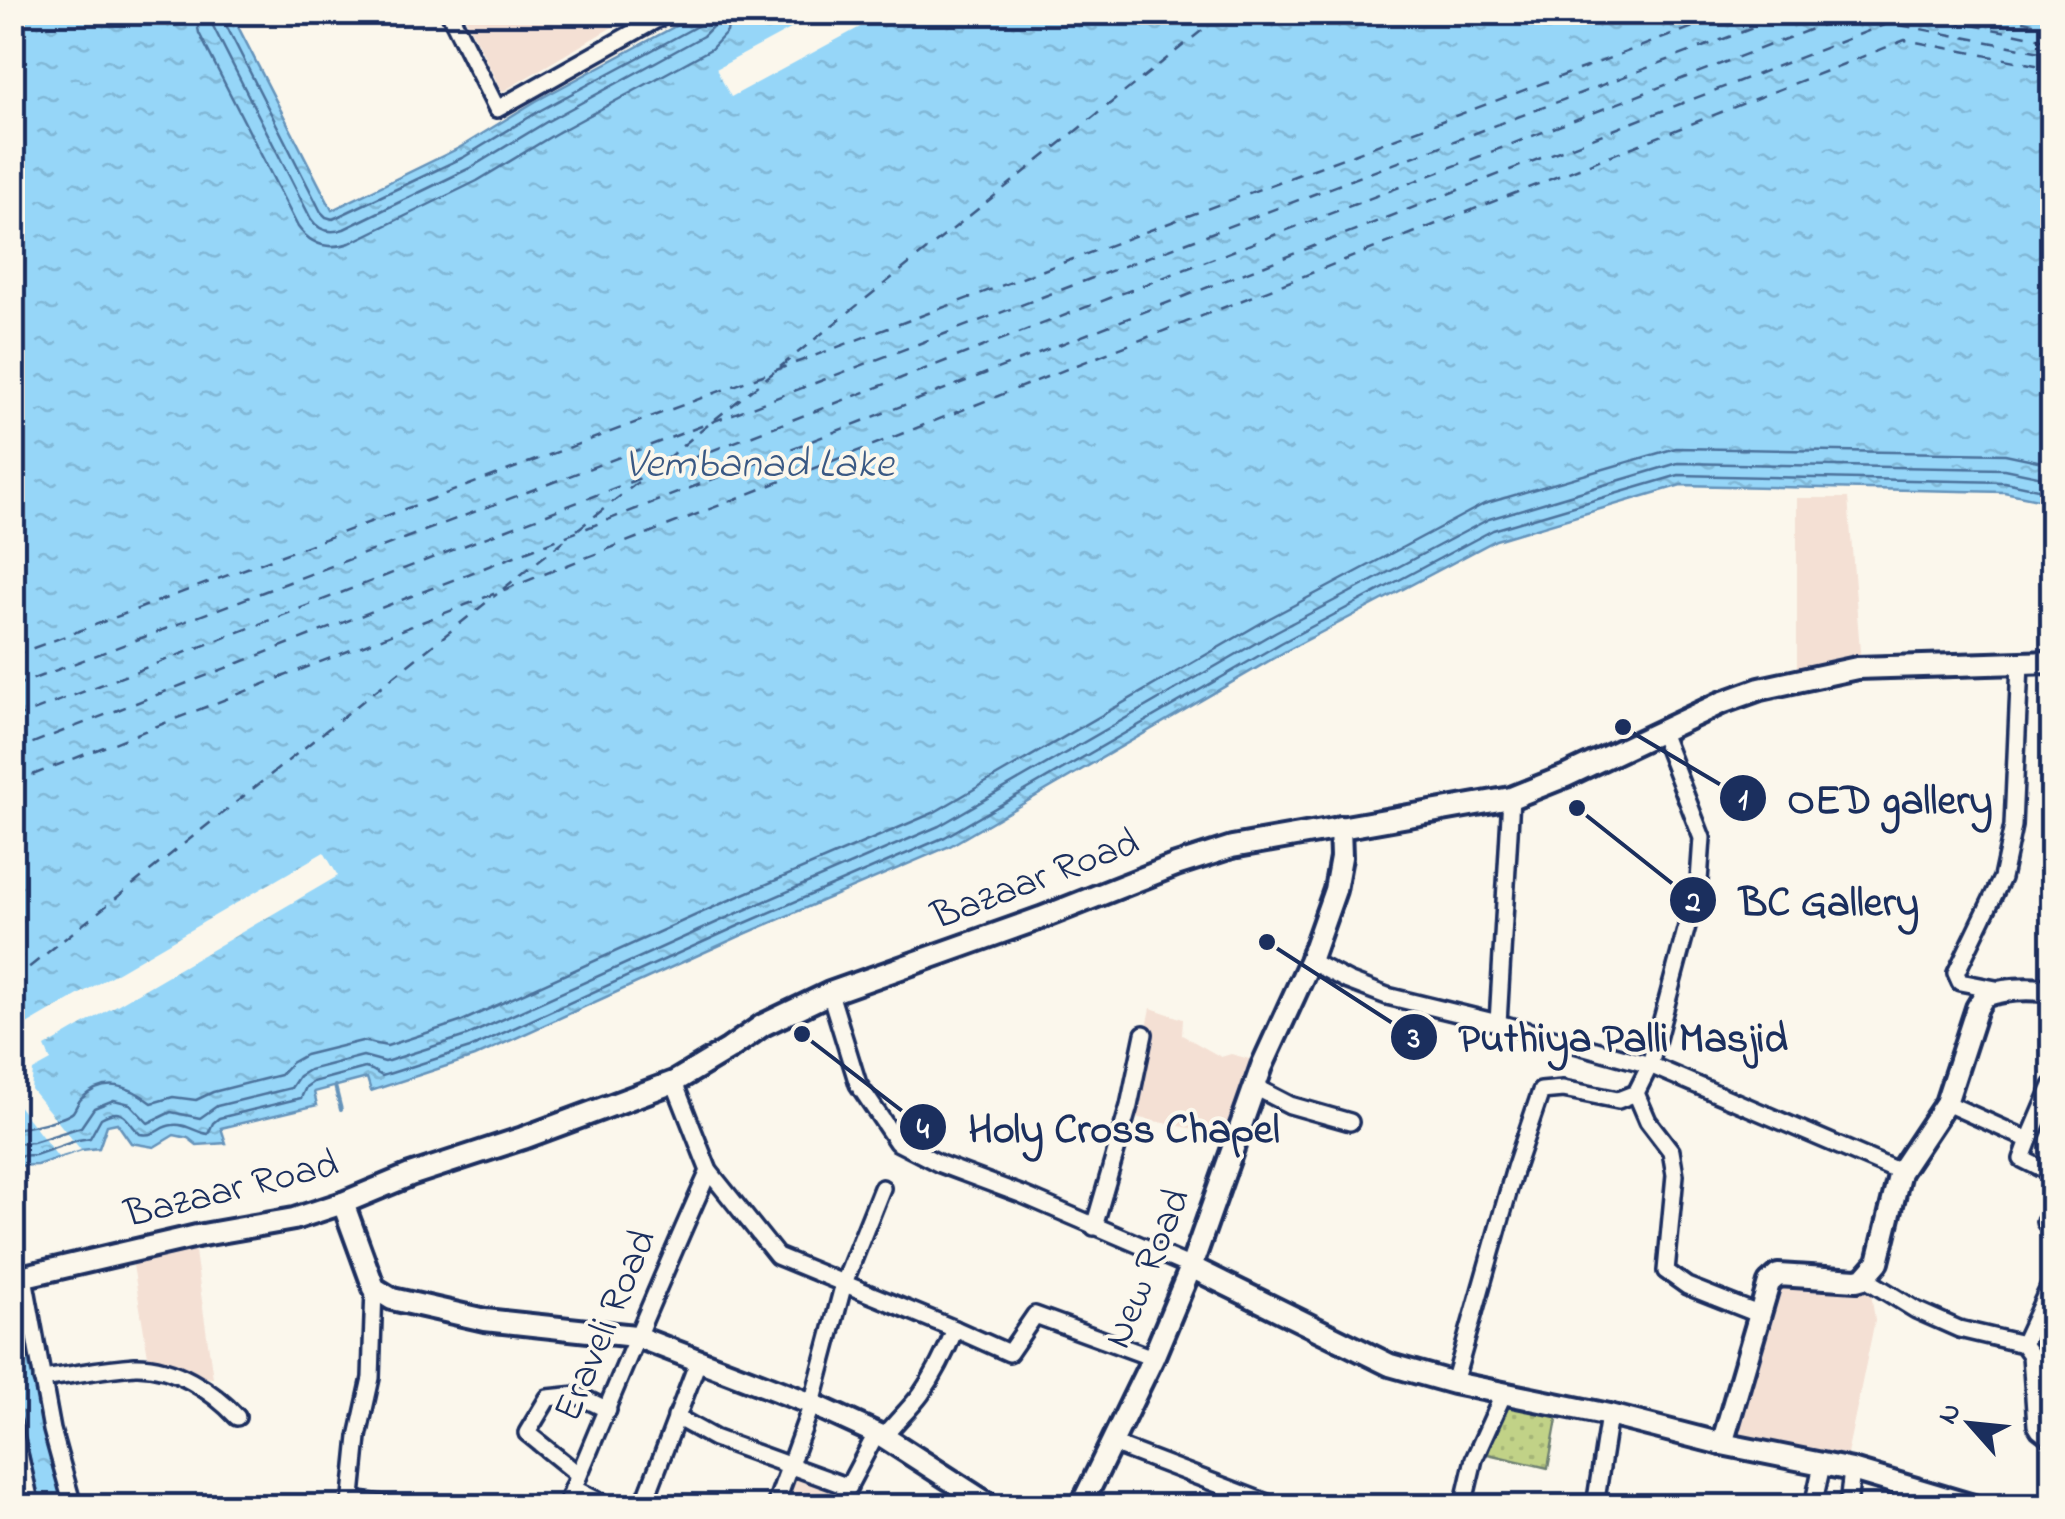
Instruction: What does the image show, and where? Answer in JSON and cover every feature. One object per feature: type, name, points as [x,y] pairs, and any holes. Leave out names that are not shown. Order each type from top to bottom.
[{"type":"street","points":[[449,12],[497,108],[670,12]]},
{"type":"street","name":"Bazaar Road","points":[[17,1278],[197,1236],[294,1219],[344,1202],[674,1082],[730,1050],[763,1024],[830,993],[1232,848],[1511,798],[1720,703],[1760,689],[1857,668],[2052,662]]},
{"type":"street","points":[[2020,663],[2013,826],[2002,878],[1956,973],[1960,982],[2000,990],[2052,991]]},
{"type":"street","points":[[1454,1383],[1541,1091],[1563,1089],[1618,1100],[1636,1093],[1650,1064],[1699,881],[1702,838],[1661,732]]},
{"type":"street","points":[[1498,1023],[1511,798]]},
{"type":"street","name":"New Road","points":[[1081,1506],[1153,1358],[1191,1268],[1262,1066],[1310,961],[1336,890],[1342,858],[1340,827]]},
{"type":"street","points":[[1310,961],[1387,996],[1650,1064],[1900,1172]]},
{"type":"street","points":[[1722,1444],[1769,1283],[1778,1274],[1857,1280],[1864,1278],[1878,1262],[1900,1172],[1946,1103],[1977,1008],[1984,996],[2000,990]]},
{"type":"street","points":[[830,993],[858,1084],[897,1142],[940,1164],[1023,1195],[1191,1268],[1390,1365],[1722,1444],[1852,1470],[1973,1506]]},
{"type":"street","points":[[1094,1227],[1129,1106],[1144,1034]]},
{"type":"street","points":[[674,1082],[709,1171],[777,1256],[1009,1353],[1035,1315],[1153,1358]]},
{"type":"street","points":[[1255,1086],[1290,1105],[1350,1122]]},
{"type":"street","points":[[2052,1086],[2022,1159],[2052,1174]]},
{"type":"street","points":[[1636,1093],[1648,1122],[1671,1151],[1675,1175],[1666,1272],[1686,1286],[1758,1314]]},
{"type":"street","points":[[1946,1103],[2029,1140]]},
{"type":"street","name":"Eraveli Road","points":[[566,1506],[709,1171]]},
{"type":"street","points":[[775,1506],[812,1404],[844,1284],[882,1188]]},
{"type":"street","points":[[344,1202],[374,1288],[371,1378],[358,1437],[351,1504],[398,1506]]},
{"type":"street","points":[[17,1278],[74,1506]]},
{"type":"street","points":[[1864,1278],[1916,1310],[1958,1329],[2023,1344],[2031,1356],[2036,1425],[2052,1440]]},
{"type":"street","points":[[2023,1344],[2052,1281]]},
{"type":"street","points":[[374,1288],[392,1299],[485,1320],[636,1336],[812,1404],[880,1435],[991,1506]]},
{"type":"street","points":[[2036,1318],[2052,1323]]},
{"type":"street","points":[[838,1506],[880,1435],[919,1396],[946,1353],[955,1329]]},
{"type":"street","points":[[644,1506],[699,1359]]},
{"type":"street","points":[[42,1380],[138,1366],[161,1370],[200,1385],[237,1418]]},
{"type":"street","points":[[1463,1506],[1474,1459],[1504,1393]]},
{"type":"street","points":[[608,1410],[577,1395],[548,1398],[527,1433],[576,1482],[608,1506]]},
{"type":"street","points":[[1595,1506],[1609,1415]]},
{"type":"street","points":[[676,1416],[714,1438],[849,1487]]},
{"type":"street","points":[[12,1423],[31,1506]]},
{"type":"street","points":[[1110,1443],[1274,1506]]},
{"type":"street","points":[[1813,1506],[1822,1465]]},
{"type":"street","points":[[1848,1506],[1852,1470]]},
{"type":"shaded area","points":[[463,13],[636,13],[502,92]]},
{"type":"shaded area","points":[[1797,498],[1848,498],[1861,664],[1797,670]]},
{"type":"shaded area","points":[[1151,1008],[1183,1019],[1182,1035],[1221,1057],[1231,1054],[1253,1060],[1230,1136],[1129,1116]]},
{"type":"shaded area","points":[[194,1245],[213,1378],[191,1376],[149,1362],[132,1259]]},
{"type":"shaded area","points":[[1778,1282],[1871,1293],[1875,1320],[1845,1464],[1732,1440]]},
{"type":"shaded area","points":[[793,1469],[844,1486],[835,1506],[779,1506]]},
{"type":"green space","points":[[1512,1402],[1559,1408],[1548,1468],[1488,1454],[1498,1418]]},
{"type":"water","name":"Vembanad Lake","points":[[13,13],[231,13],[332,210],[459,148],[536,101],[700,13],[2052,13],[2052,502],[2004,492],[1681,485],[1496,540],[1286,651],[950,846],[474,1057],[371,1091],[367,1078],[314,1092],[317,1105],[221,1128],[226,1143],[197,1145],[174,1135],[154,1147],[131,1143],[117,1123],[107,1125],[99,1148],[37,1165],[13,1166]]},
{"type":"water","points":[[12,1289],[54,1474],[71,1506],[41,1506],[13,1395]]},
{"type":"pier","points":[[820,13],[886,13],[731,97],[716,69]]},
{"type":"pier","points":[[324,852],[338,876],[45,1047],[51,1061],[33,1071],[31,1089],[81,1150],[58,1157],[13,1099],[13,1033]]},
{"type":"waterway","points":[[335,1086],[341,1110]]},
{"type":"ferry route","points":[[780,367],[1225,12]]},
{"type":"ferry route","points":[[12,656],[1733,12]]},
{"type":"ferry route","points":[[12,687],[1795,12]]},
{"type":"ferry route","points":[[12,719],[1856,12]]},
{"type":"ferry route","points":[[1907,12],[2052,41]]},
{"type":"ferry route","points":[[1979,12],[2052,27]]},
{"type":"ferry route","points":[[12,751],[1889,23],[2052,54]]},
{"type":"ferry route","points":[[12,783],[1905,40],[2052,68]]},
{"type":"ferry route","points":[[714,420],[774,372]]},
{"type":"ferry route","points":[[648,474],[708,425]]},
{"type":"ferry route","points":[[577,530],[638,482]]},
{"type":"ferry route","points":[[503,589],[571,535]]},
{"type":"ferry route","points":[[12,981],[497,594]]},
{"type":"place","name":"OED gallery","points":[[1623,727]]},
{"type":"place","name":"BC Gallery","points":[[1577,808]]},
{"type":"place","name":"Puthiya Palli Masjid","points":[[1267,942]]},
{"type":"place","name":"Holy Cross Chapel","points":[[802,1034]]}]
